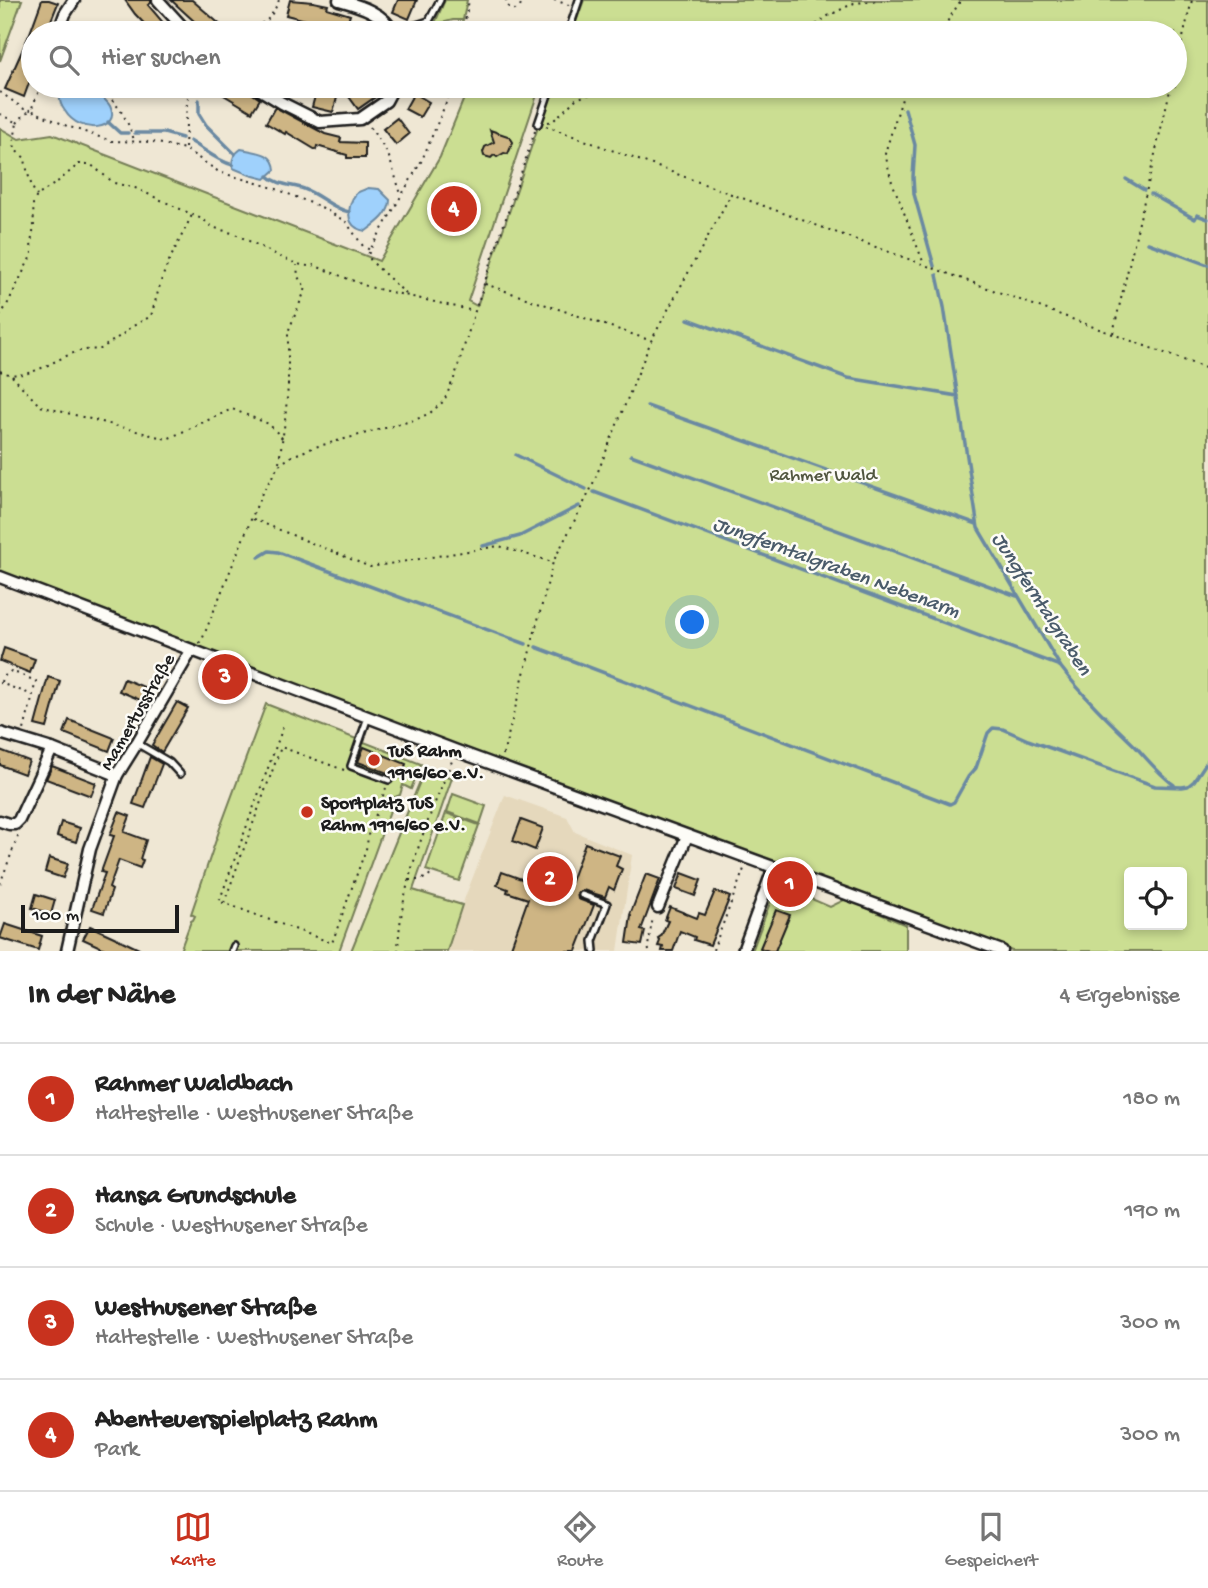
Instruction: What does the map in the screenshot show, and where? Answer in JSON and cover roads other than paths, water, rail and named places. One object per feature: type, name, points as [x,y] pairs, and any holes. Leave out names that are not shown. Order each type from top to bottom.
[{"type":"street","points":[[62,21],[74,0]]},
{"type":"street","points":[[158,0],[177,21]]},
{"type":"street","points":[[339,0],[369,4],[385,21]]},
{"type":"street","points":[[274,98],[320,122],[360,119],[388,98]]},
{"type":"street","points":[[0,578],[457,751],[1002,951]]},
{"type":"street","name":"Mamertusstraße","points":[[67,951],[90,849],[117,775],[191,651]]},
{"type":"street","points":[[0,733],[52,749],[117,775]]},
{"type":"street","points":[[0,821],[15,824],[19,820],[52,749]]},
{"type":"street","points":[[658,907],[687,836]]},
{"type":"street","points":[[743,951],[774,867]]},
{"type":"lane","points":[[429,21],[440,0]]},
{"type":"lane","points":[[572,21],[579,0]]},
{"type":"lane","points":[[538,124],[547,98]]},
{"type":"lane","points":[[368,717],[351,766],[389,780]]},
{"type":"lane","points":[[137,743],[169,762],[180,774]]},
{"type":"lane","points":[[582,895],[607,904],[593,941],[594,951]]},
{"type":"water","points":[[103,98],[110,106],[110,120],[98,127],[80,124],[72,119],[60,100]]},
{"type":"water","points":[[241,149],[268,156],[275,170],[265,179],[233,168],[234,157]]},
{"type":"water","points":[[368,188],[379,189],[390,200],[385,214],[366,231],[352,224],[349,211],[358,192]]},
{"type":"waterway","points":[[199,100],[199,114],[206,125],[235,154]]},
{"type":"waterway","name":"Jungferntalgraben","points":[[905,109],[915,145],[914,194],[934,266]]},
{"type":"waterway","points":[[108,122],[120,133],[128,133]]},
{"type":"waterway","points":[[135,133],[164,133],[182,138]]},
{"type":"waterway","points":[[190,141],[216,158],[233,165]]},
{"type":"waterway","points":[[268,176],[281,183],[304,189],[349,212]]},
{"type":"waterway","points":[[1126,179],[1144,190]]},
{"type":"waterway","points":[[1151,194],[1195,219],[1197,215],[1208,219]]},
{"type":"waterway","points":[[1148,243],[1208,265]]},
{"type":"waterway","name":"Jungferntalgraben","points":[[937,275],[978,528],[1060,666],[1096,708],[1174,785]]},
{"type":"waterway","name":"Jungferntalgraben Nebenarm","points":[[688,319],[848,378],[958,396]]},
{"type":"waterway","name":"Jungferntalgraben Nebenarm","points":[[647,406],[977,524]]},
{"type":"waterway","name":"Jungferntalgraben Nebenarm","points":[[516,455],[586,489]]},
{"type":"waterway","name":"Jungferntalgraben Nebenarm","points":[[631,455],[1017,596]]},
{"type":"waterway","name":"Jungferntalgraben Nebenarm","points":[[594,492],[1060,666]]},
{"type":"waterway","name":"Jungferntalgraben Nebenarm","points":[[483,546],[520,536],[579,506]]},
{"type":"waterway","points":[[259,557],[269,551],[278,552],[526,644]]},
{"type":"waterway","points":[[536,647],[950,804],[976,768],[988,733],[993,728],[1003,729],[1155,786],[1188,786],[1208,760]]},
{"type":"place","name":"Abenteuerspielplatz Rahm","points":[[454,209]]},
{"type":"place","name":"Westhusener Straße","points":[[225,677]]},
{"type":"place","name":"TuS Rahm 1916/60 e.V.","points":[[374,760]]},
{"type":"place","name":"Sportplatz TuS Rahm 1916/60 e.V.","points":[[307,812]]},
{"type":"place","name":"Hansa Grundschule","points":[[550,879]]},
{"type":"place","name":"Rahmer Waldbach","points":[[790,884]]},
{"type":"park label","name":"Rahmer Wald","points":[[823,473]]}]
